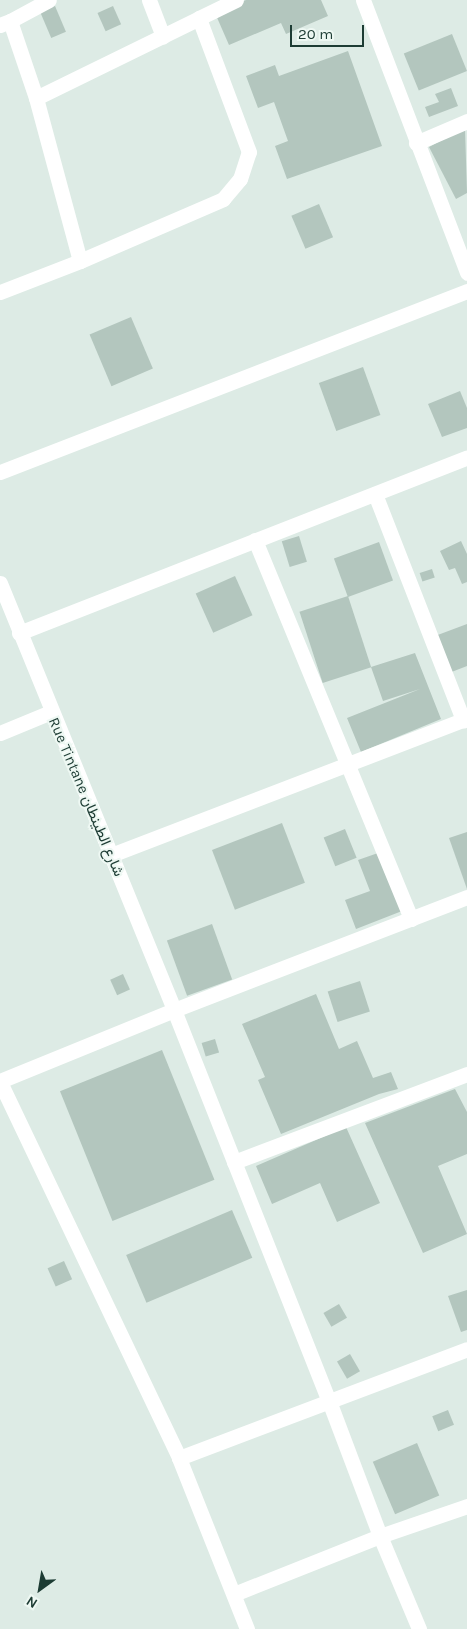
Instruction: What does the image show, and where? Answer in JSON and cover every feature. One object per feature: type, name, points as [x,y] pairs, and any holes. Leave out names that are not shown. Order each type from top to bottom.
[{"type":"street","points":[[49,0],[5,23],[36,98],[80,261]]},
{"type":"street","points":[[149,0],[163,36]]},
{"type":"street","points":[[36,98],[236,0]]},
{"type":"street","points":[[363,0],[467,273]]},
{"type":"street","points":[[0,292],[80,261],[223,198],[240,180],[249,152],[199,18]]},
{"type":"street","points":[[416,143],[467,121]]},
{"type":"street","points":[[0,472],[467,291]]},
{"type":"street","points":[[19,633],[467,457]]},
{"type":"street","points":[[111,855],[465,719],[375,494]]},
{"type":"street","points":[[256,540],[346,764],[411,918]]},
{"type":"street","name":"Rue Tintane شارع الطينطان","points":[[0,583],[174,1010],[329,1401],[380,1536],[419,1629]]},
{"type":"street","points":[[0,733],[51,712]]},
{"type":"street","points":[[248,1629],[179,1458],[0,1081],[174,1010],[467,898]]},
{"type":"street","points":[[234,1162],[467,1074]]},
{"type":"street","points":[[179,1458],[467,1349]]},
{"type":"street","points":[[234,1594],[380,1536],[467,1506]]},
{"type":"building","points":[[246,0],[321,0],[328,16],[286,34],[281,23],[229,45],[215,13]]},
{"type":"building","points":[[55,6],[66,32],[51,38],[40,12]]},
{"type":"building","points":[[113,6],[121,24],[106,31],[97,13]]},
{"type":"building","points":[[452,34],[467,71],[419,91],[404,53]]},
{"type":"building","points":[[348,51],[382,146],[287,179],[275,146],[288,141],[274,102],[258,108],[246,76],[275,65],[279,76]]},
{"type":"building","points":[[451,88],[458,106],[429,117],[425,107],[439,102],[435,94]]},
{"type":"building","points":[[465,128],[467,193],[456,199],[429,147]]},
{"type":"building","points":[[319,204],[333,237],[305,249],[291,216]]},
{"type":"building","points":[[131,317],[153,369],[111,386],[90,335]]},
{"type":"building","points":[[363,367],[380,415],[336,431],[319,383]]},
{"type":"building","points":[[460,391],[467,408],[467,428],[442,437],[428,404]]},
{"type":"building","points":[[299,536],[307,562],[290,567],[282,541]]},
{"type":"building","points":[[461,541],[467,554],[467,582],[462,584],[455,568],[449,570],[440,551]]},
{"type":"building","points":[[379,542],[393,581],[348,597],[334,558]]},
{"type":"building","points":[[432,569],[435,578],[422,582],[420,573]]},
{"type":"building","points":[[235,576],[252,615],[213,633],[196,593]]},
{"type":"building","points":[[348,596],[371,667],[323,683],[299,612]]},
{"type":"building","points":[[467,624],[467,666],[449,673],[435,636]]},
{"type":"building","points":[[415,653],[441,719],[361,752],[347,718],[420,689],[383,701],[371,667]]},
{"type":"building","points":[[282,823],[305,883],[235,910],[212,850]]},
{"type":"building","points":[[345,829],[357,858],[335,866],[324,838]]},
{"type":"building","points":[[467,832],[467,889],[449,838]]},
{"type":"building","points":[[378,853],[402,911],[356,929],[345,900],[370,891],[358,860]]},
{"type":"building","points":[[212,924],[232,979],[187,996],[167,940]]},
{"type":"building","points":[[123,974],[130,990],[117,995],[110,980]]},
{"type":"building","points":[[360,981],[370,1011],[338,1022],[328,992]]},
{"type":"building","points":[[316,994],[339,1049],[357,1041],[373,1078],[391,1072],[398,1089],[379,1094],[281,1134],[258,1080],[265,1077],[242,1024]]},
{"type":"building","points":[[215,1039],[219,1052],[206,1056],[202,1043]]},
{"type":"building","points":[[162,1050],[214,1180],[112,1221],[60,1091]]},
{"type":"building","points":[[455,1089],[467,1112],[467,1154],[438,1166],[467,1234],[423,1253],[365,1123]]},
{"type":"building","points":[[346,1127],[380,1203],[337,1222],[320,1183],[272,1204],[256,1166]]},
{"type":"building","points":[[232,1210],[252,1258],[146,1303],[126,1255]]},
{"type":"building","points":[[64,1261],[72,1279],[56,1287],[48,1268]]},
{"type":"building","points":[[467,1290],[467,1330],[461,1332],[448,1296]]},
{"type":"building","points":[[339,1304],[347,1318],[331,1327],[323,1313]]},
{"type":"building","points":[[350,1354],[360,1371],[347,1379],[337,1362]]},
{"type":"building","points":[[448,1410],[454,1425],[438,1431],[432,1416]]},
{"type":"building","points":[[417,1443],[439,1495],[395,1514],[373,1462]]}]
